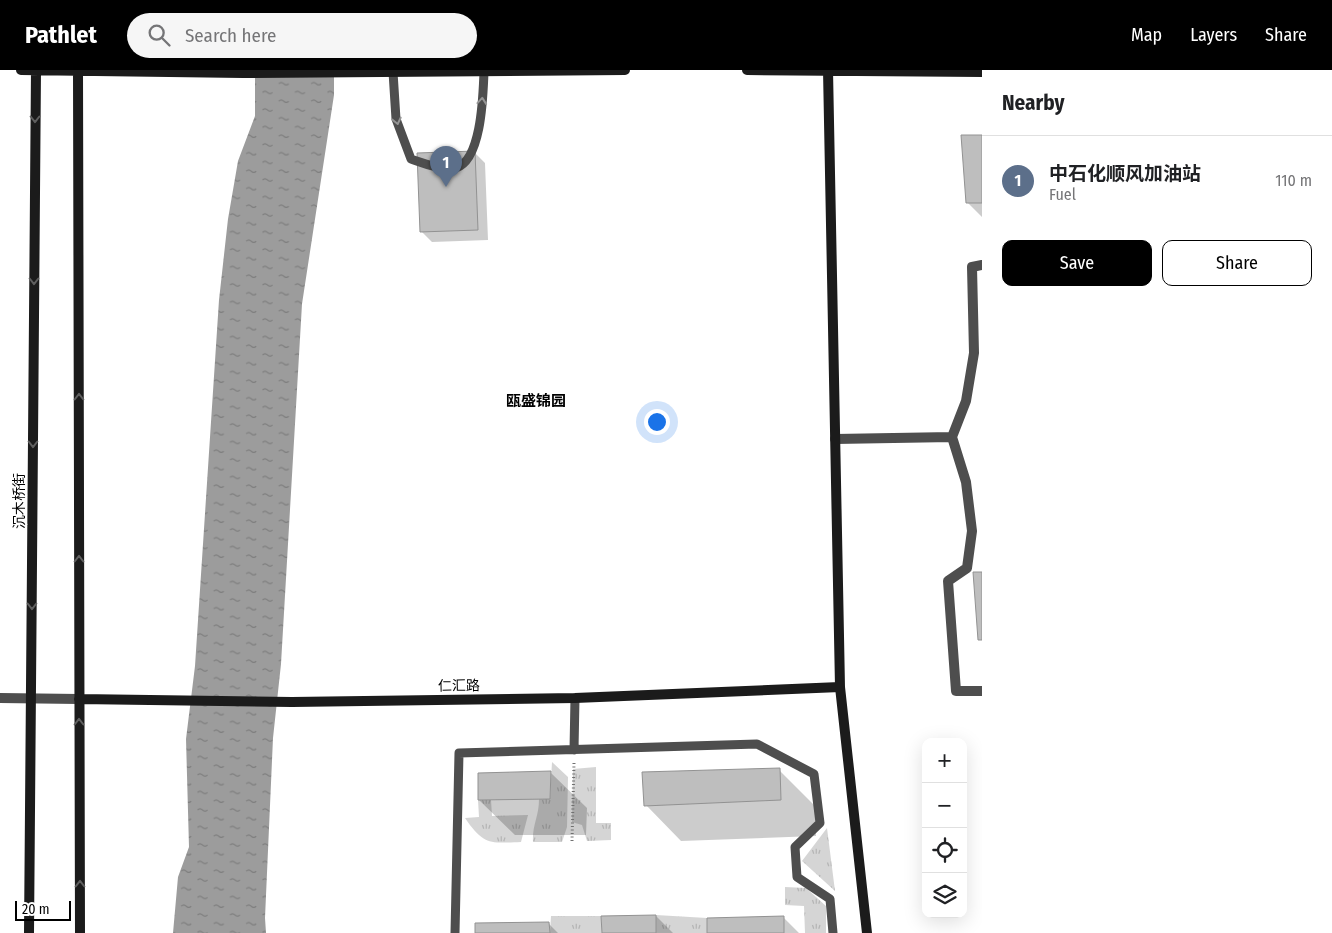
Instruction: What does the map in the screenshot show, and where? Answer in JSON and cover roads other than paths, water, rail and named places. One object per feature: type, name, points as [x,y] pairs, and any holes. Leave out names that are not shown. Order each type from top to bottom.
[{"type":"street","points":[[21,70],[244,73],[625,70]]},
{"type":"street","name":"沉木桥街","points":[[29,933],[36,70]]},
{"type":"street","points":[[78,70],[80,933]]},
{"type":"street","points":[[748,70],[982,72]]},
{"type":"street","points":[[828,70],[840,687],[867,933]]},
{"type":"street","points":[[982,266],[972,267],[974,353],[966,401],[952,437],[966,482],[972,531],[967,568],[948,581],[956,691],[982,691]]},
{"type":"street","points":[[835,439],[952,437]]},
{"type":"street","name":"仁汇路","points":[[79,699],[292,702],[575,698],[840,687]]},
{"type":"street","points":[[0,698],[79,699]]},
{"type":"lane","points":[[394,72],[396,119],[411,159],[431,167],[456,168],[468,158],[478,137],[483,102],[484,72]]},
{"type":"lane","points":[[574,750],[575,698]]},
{"type":"lane","points":[[455,933],[459,753],[756,744],[814,774],[820,823],[795,847],[797,877],[830,899],[833,933]]},
{"type":"water","points":[[255,70],[334,70],[334,95],[302,304],[281,664],[273,738],[265,918],[266,933],[173,933],[178,877],[189,847],[186,739],[195,666],[219,300],[228,219],[238,161],[255,116]]},
{"type":"place","name":"中石化顺风加油站","points":[[446,187]]},
{"type":"district","name":"瓯盛锦园","points":[[536,401]]}]
